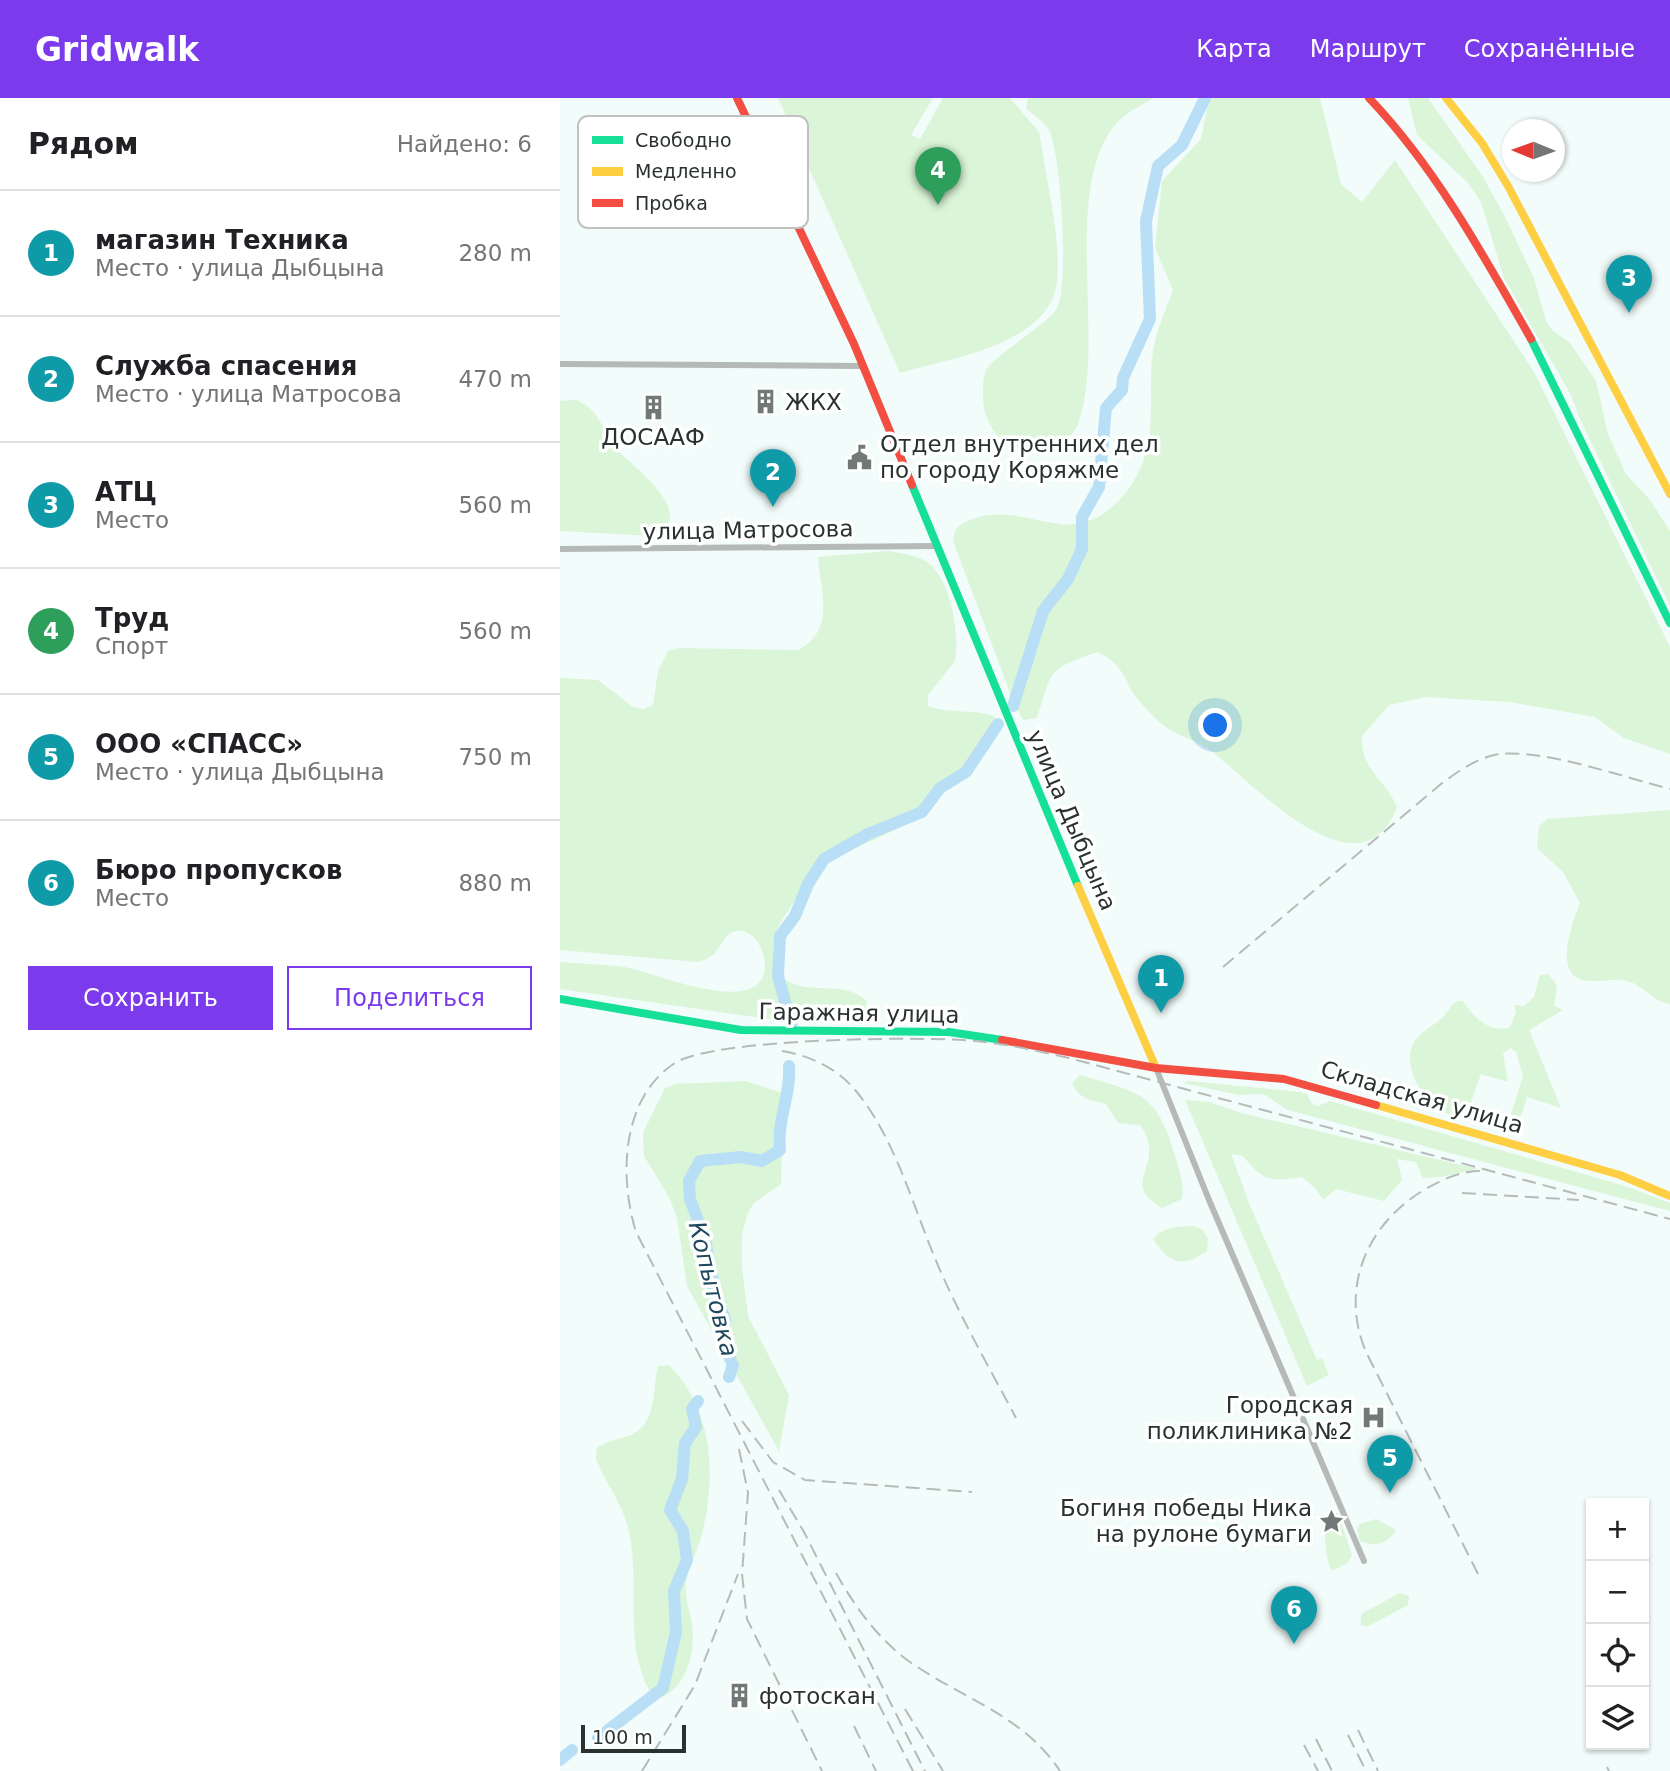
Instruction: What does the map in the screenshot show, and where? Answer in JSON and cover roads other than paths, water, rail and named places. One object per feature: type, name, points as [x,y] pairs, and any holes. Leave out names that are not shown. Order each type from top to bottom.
[{"type":"street","name":"улица Дыбцына","points":[[737,98],[745,116]]},
{"type":"street","points":[[1369,98],[1406,142],[1493,270],[1554,383],[1670,623]]},
{"type":"street","points":[[1446,98],[1482,143],[1508,186],[1669,492]]},
{"type":"street","name":"улица Дыбцына","points":[[798,228],[863,366],[1209,1200],[1364,1561]]},
{"type":"street","points":[[560,364],[863,366]]},
{"type":"street","name":"улица Матросова","points":[[560,549],[936,546]]},
{"type":"street","name":"Гаражная улица","points":[[560,999],[761,1032],[977,1035],[1087,1053],[1156,1068]]},
{"type":"street","name":"Складская улица","points":[[1156,1068],[1240,1073],[1318,1087],[1629,1177],[1670,1196]]},
{"type":"waterway","name":"Копытовка","points":[[1013,706],[1043,611],[1068,579],[1082,549],[1082,517],[1099,487],[1106,408],[1122,390],[1123,378],[1150,319],[1146,221],[1158,166],[1182,145],[1205,98]]},
{"type":"waterway","name":"Копытовка","points":[[792,1027],[778,976],[780,936],[795,916],[808,884],[824,859],[868,834],[922,812],[940,788],[966,772],[998,724]]},
{"type":"waterway","name":"Копытовка","points":[[729,1377],[733,1365],[722,1342],[725,1319],[715,1293],[705,1239],[690,1199],[689,1181],[700,1161],[741,1157],[762,1161],[780,1150],[780,1127],[788,1088],[789,1066]]},
{"type":"waterway","name":"Копытовка","points":[[598,1738],[663,1688],[676,1632],[674,1591],[687,1560],[683,1531],[670,1510],[682,1479],[685,1443],[696,1427],[692,1409],[698,1401]]},
{"type":"waterway","name":"Копытовка","points":[[560,1760],[572,1750]]},
{"type":"railway","points":[[1223,967],[1441,784],[1480,760],[1512,753],[1533,755],[1581,764],[1670,789]]},
{"type":"railway","points":[[913,1771],[636,1232],[627,1187],[629,1140],[634,1117],[657,1078],[675,1063],[731,1048],[820,1041],[949,1039],[999,1044],[1069,1058],[1670,1219]]},
{"type":"railway","points":[[782,1051],[803,1056],[832,1070],[849,1083],[870,1111],[894,1154],[949,1289],[1016,1418]]},
{"type":"railway","points":[[1478,1574],[1366,1352],[1358,1328],[1356,1304],[1357,1282],[1364,1260],[1373,1239],[1387,1221],[1404,1204],[1430,1186],[1458,1174],[1480,1171]]},
{"type":"railway","points":[[1462,1193],[1579,1200]]},
{"type":"railway","points":[[742,1421],[773,1462],[805,1480],[972,1492]]},
{"type":"railway","points":[[739,1449],[748,1493],[742,1574],[747,1619],[822,1771]]},
{"type":"railway","points":[[779,1490],[804,1532],[925,1771]]},
{"type":"railway","points":[[836,1573],[868,1622],[898,1653],[1010,1722],[1045,1752],[1060,1771]]},
{"type":"railway","points":[[642,1771],[695,1685],[738,1574]]},
{"type":"railway","points":[[905,1709],[943,1771]]},
{"type":"railway","points":[[854,1726],[876,1771]]},
{"type":"railway","points":[[1358,1730],[1378,1771]]},
{"type":"railway","points":[[1348,1735],[1366,1771]]},
{"type":"railway","points":[[1316,1739],[1332,1771]]},
{"type":"railway","points":[[1304,1745],[1318,1771]]},
{"type":"railway","points":[[1607,1767],[1609,1771]]},
{"type":"place","name":"Труд","points":[[938,205]]},
{"type":"place","name":"АТЦ","points":[[1629,313]]},
{"type":"place","name":"ЖКХ","points":[[765,402]]},
{"type":"place","name":"ДОСААФ","points":[[653,407]]},
{"type":"place","name":"Отдел внутренних дел по городу Коряжме","points":[[860,457]]},
{"type":"place","name":"Служба спасения","points":[[773,507]]},
{"type":"place","name":"магазин Техника","points":[[1161,1013]]},
{"type":"place","name":"Городская поликлиника №2","points":[[1373,1418]]},
{"type":"place","name":"ООО «СПАСС»","points":[[1390,1493]]},
{"type":"place","name":"Богиня победы Ника на рулоне бумаги","points":[[1332,1521]]},
{"type":"place","name":"Бюро пропусков","points":[[1294,1644]]},
{"type":"place","name":"фотоскан","points":[[739,1696]]}]
